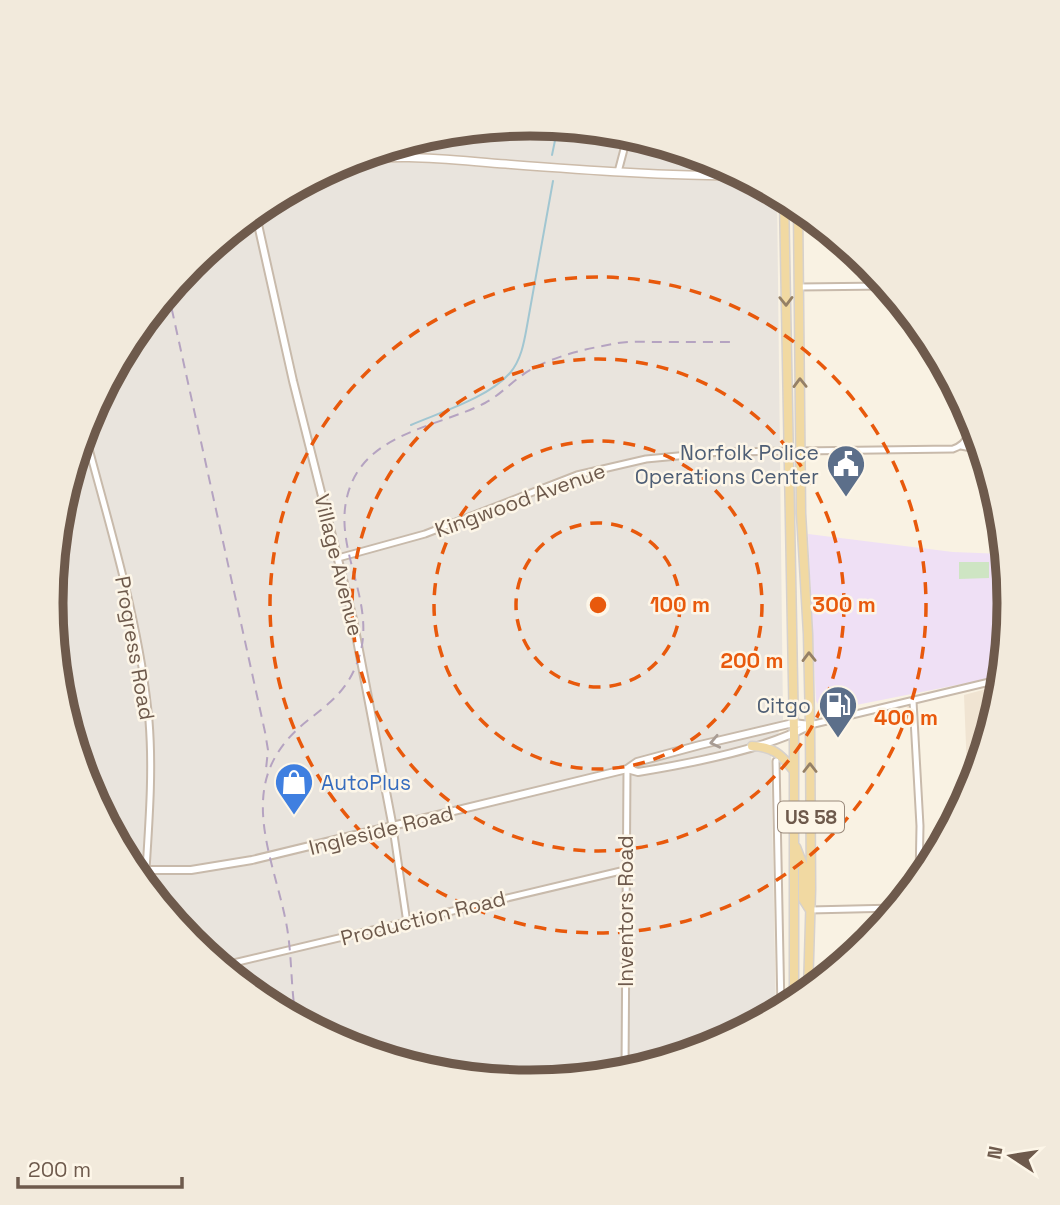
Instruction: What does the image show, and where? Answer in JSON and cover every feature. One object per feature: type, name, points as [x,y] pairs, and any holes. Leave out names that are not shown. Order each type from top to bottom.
[{"type":"main road","points":[[387,158],[417,157],[618,172],[720,176]]},
{"type":"main road","name":"US 58","points":[[784,211],[794,734],[794,987]]},
{"type":"main road","name":"US 58","points":[[798,221],[801,451],[810,725],[808,978]]},
{"type":"main road","points":[[751,746],[773,750],[784,757],[794,771]]},
{"type":"main road","points":[[795,844],[803,865],[803,899],[810,910],[795,925]]},
{"type":"street","points":[[618,172],[625,145]]},
{"type":"street","name":"Village Avenue","points":[[258,224],[281,331],[367,682],[407,923]]},
{"type":"street","points":[[799,287],[873,286]]},
{"type":"street","points":[[961,446],[967,438]]},
{"type":"street","name":"Kingwood Avenue","points":[[338,558],[425,534],[567,479],[646,459],[689,454],[970,448]]},
{"type":"street","name":"Progress Road","points":[[89,449],[130,608],[144,677],[151,779],[146,868]]},
{"type":"street","name":"Ingleside Road","points":[[627,769],[638,772],[660,768],[794,734],[810,725],[990,682]]},
{"type":"street","points":[[913,701],[919,860]]},
{"type":"street","name":"Ingleside Road","points":[[148,870],[211,868],[393,828],[627,769],[637,762],[793,723],[810,725]]},
{"type":"street","points":[[776,761],[781,996]]},
{"type":"street","name":"Inventors Road","points":[[625,1060],[627,769]]},
{"type":"street","name":"Production Road","points":[[234,963],[625,870]]},
{"type":"street","points":[[779,900],[795,899]]},
{"type":"street","points":[[810,910],[882,908]]},
{"type":"shaded area","points":[[499,136],[561,136],[621,144],[651,151],[709,171],[777,206],[783,719],[771,756],[776,999],[737,1021],[680,1045],[621,1061],[561,1069],[499,1069],[439,1061],[380,1045],[323,1021],[271,991],[222,954],[200,933],[142,862],[111,809],[99,781],[88,753],[72,694],[63,602],[72,511],[88,452],[99,424],[111,396],[142,343],[200,272],[222,251],[271,214],[351,171],[409,151],[439,144]]},
{"type":"shaded area","points":[[808,534],[953,552],[994,554],[997,602],[991,678],[826,711],[821,709],[816,701]]},
{"type":"shaded area","points":[[989,688],[967,766],[964,695]]},
{"type":"green space","points":[[959,562],[989,562],[989,578],[959,579]]},
{"type":"waterway","points":[[552,155],[556,136]]},
{"type":"waterway","points":[[411,425],[477,397],[501,382],[514,368],[525,339],[553,181]]},
{"type":"railway","points":[[171,305],[265,732],[268,750],[266,769]]},
{"type":"railway","points":[[294,1006],[288,934],[267,843],[263,797],[267,775],[277,754],[287,740],[344,687],[360,654],[362,614],[349,556],[344,517],[347,497],[355,476],[368,459],[384,446],[403,435],[485,403],[526,373],[552,360],[623,342],[734,342]]},
{"type":"place","name":"Norfolk Police Operations Center","points":[[846,498]]},
{"type":"place","name":"Citgo","points":[[838,739]]},
{"type":"place","name":"AutoPlus","points":[[294,816]]}]
